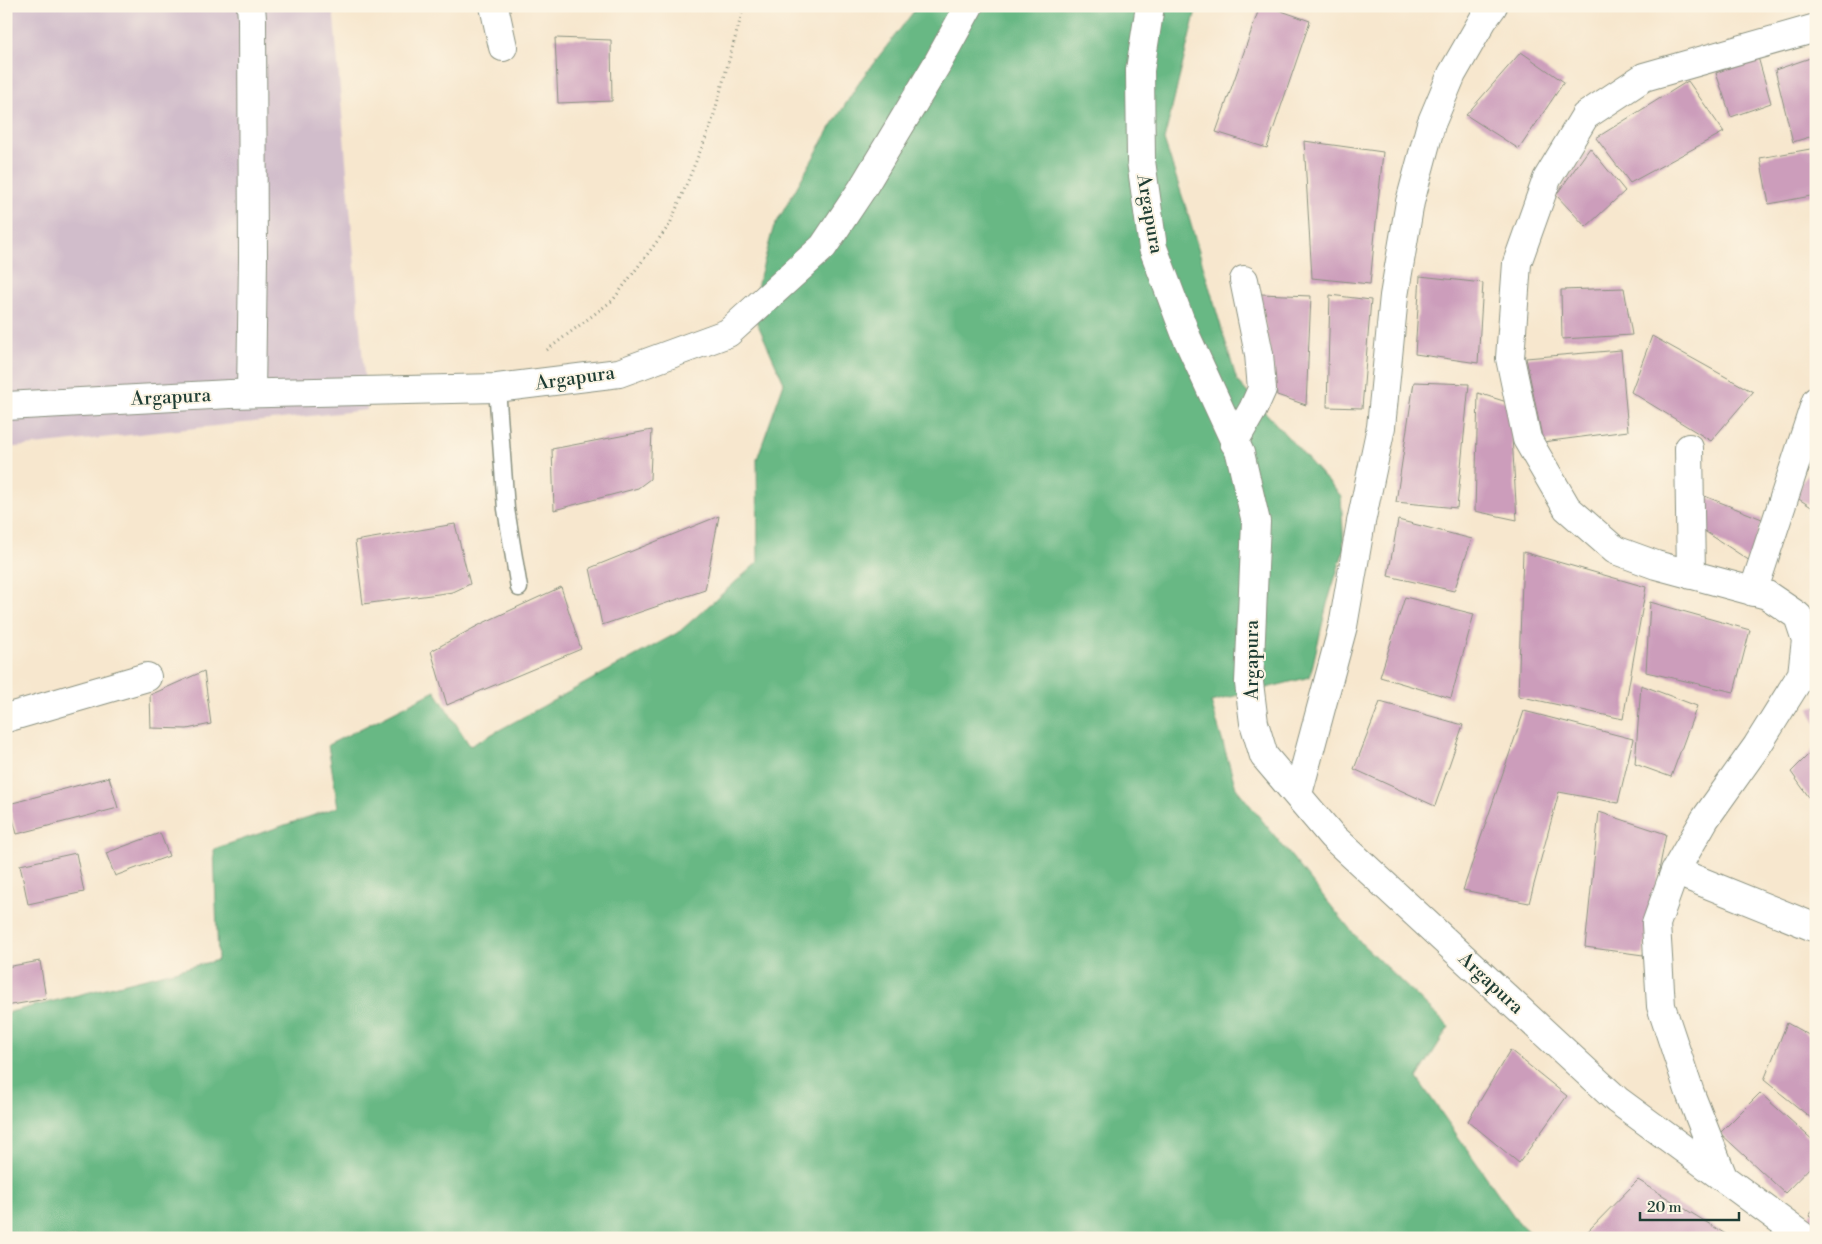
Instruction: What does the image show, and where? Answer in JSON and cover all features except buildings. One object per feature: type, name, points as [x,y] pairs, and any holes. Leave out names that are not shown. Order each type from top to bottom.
[{"type":"main road","points":[[251,6],[253,250],[251,393]]},
{"type":"main road","points":[[494,6],[503,47]]},
{"type":"main road","name":"Argapura","points":[[6,406],[251,393],[497,388],[619,373],[728,333],[822,247],[862,189],[937,64],[969,6]]},
{"type":"main road","name":"Argapura","points":[[1150,6],[1140,70],[1140,152],[1153,248],[1187,338],[1240,453],[1256,522],[1249,683],[1254,722],[1264,756],[1332,836],[1617,1100],[1805,1238]]},
{"type":"main road","points":[[1298,794],[1343,626],[1361,522],[1381,427],[1394,296],[1410,202],[1430,124],[1452,74],[1493,6]]},
{"type":"main road","points":[[1723,1177],[1690,1093],[1661,1006],[1656,924],[1675,871],[1705,819],[1757,746],[1802,674],[1806,640],[1798,616],[1767,596],[1656,565],[1615,550],[1566,508],[1527,438],[1510,358],[1517,263],[1547,179],[1586,116],[1644,77],[1816,28]]},
{"type":"main road","points":[[1234,442],[1254,409],[1262,389],[1259,354],[1244,280]]},
{"type":"main road","points":[[1753,592],[1816,401]]},
{"type":"main road","points":[[1689,448],[1691,575]]},
{"type":"main road","points":[[6,718],[147,677]]},
{"type":"main road","points":[[1675,871],[1816,928]]},
{"type":"lane","points":[[497,388],[506,509],[519,588]]},
{"type":"path","points":[[544,353],[613,300],[670,224],[711,125],[744,6]]},
{"type":"shaded area","points":[[6,6],[333,6],[367,410],[6,448]]},
{"type":"green space","points":[[918,6],[1197,6],[1164,140],[1237,381],[1341,496],[1344,549],[1327,604],[1310,677],[1211,702],[1236,788],[1362,944],[1449,1027],[1417,1078],[1518,1222],[1535,1238],[6,1238],[6,1013],[218,960],[214,849],[338,807],[328,745],[435,691],[470,746],[679,632],[758,562],[757,459],[784,383],[751,309],[773,229],[828,132],[862,78]]}]
